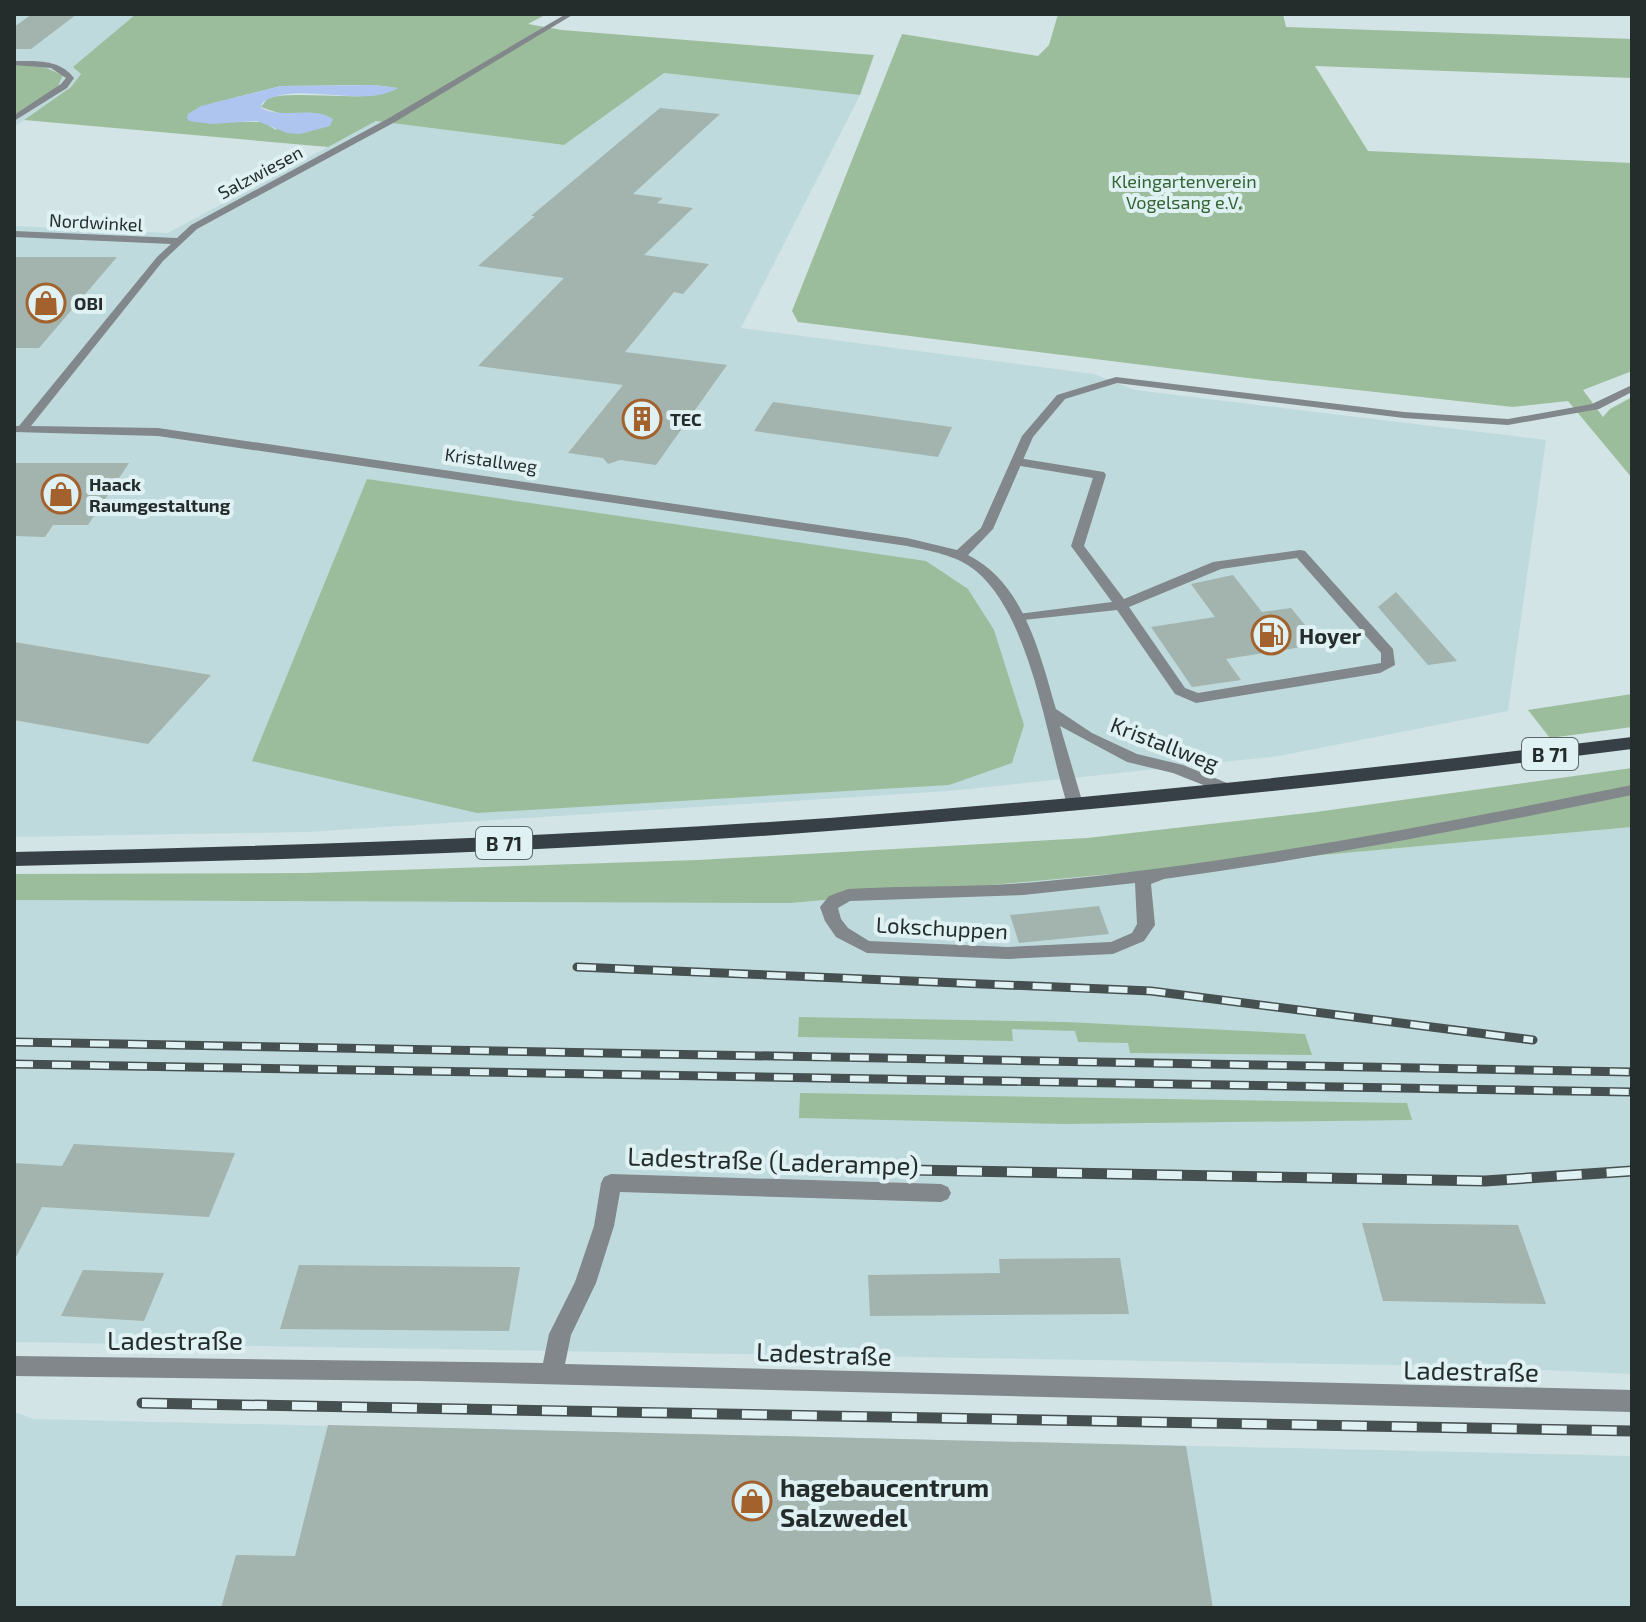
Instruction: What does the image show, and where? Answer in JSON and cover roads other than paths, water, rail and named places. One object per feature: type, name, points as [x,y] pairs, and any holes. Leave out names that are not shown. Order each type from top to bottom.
[{"type":"main road","name":"B 71","points":[[14,859],[413,848],[826,824],[1226,789],[1632,743]]},
{"type":"street","name":"Salzwiesen","points":[[18,429],[177,241],[217,213],[392,120],[571,14]]},
{"type":"street","points":[[14,63],[52,66],[63,69],[70,78],[64,86],[14,119]]},
{"type":"street","name":"Nordwinkel","points":[[14,234],[177,241]]},
{"type":"street","points":[[958,556],[987,529],[1028,436],[1061,397],[1116,380],[1404,415],[1508,422],[1595,407],[1632,388]]},
{"type":"street","name":"Kristallweg","points":[[18,429],[158,432],[907,542],[958,556],[990,575],[1008,598],[1018,618],[1075,804]]},
{"type":"street","points":[[1018,462],[1100,475],[1077,546],[1121,605],[1180,691],[1196,698],[1380,669],[1388,665],[1390,659],[1388,652],[1300,554],[1218,565],[1121,605],[1018,618]]},
{"type":"street","name":"Kristallweg","points":[[1048,711],[1132,758],[1178,769],[1226,789]]},
{"type":"street","name":"Lokschuppen","points":[[1160,874],[1145,880],[1143,884],[1146,925],[1143,930],[1138,937],[1113,948],[1008,953],[867,947],[851,940],[830,915],[829,907],[835,900],[848,895],[979,892],[1160,874],[1316,851],[1632,790]]},
{"type":"street","name":"Ladestraße (Laderampe)","points":[[552,1373],[560,1334],[585,1283],[604,1226],[611,1183],[941,1193]]},
{"type":"street","name":"Ladestraße","points":[[14,1366],[552,1373],[1213,1393],[1632,1401]]},
{"type":"water","points":[[374,85],[398,88],[367,96],[292,94],[276,96],[262,103],[261,108],[270,111],[316,113],[333,119],[330,126],[300,134],[287,133],[257,121],[212,124],[189,121],[187,118],[201,106],[281,86]]},
{"type":"railway","points":[[577,967],[1151,991],[1533,1040]]},
{"type":"railway","points":[[14,1042],[1632,1072]]},
{"type":"railway","points":[[14,1064],[1632,1092]]},
{"type":"railway","points":[[857,1169],[1485,1181],[1632,1171]]},
{"type":"railway","points":[[142,1403],[1632,1431]]},
{"type":"place","name":"OBI","points":[[46,303]]},
{"type":"place","name":"TEC","points":[[642,419]]},
{"type":"place","name":"Haack Raumgestaltung","points":[[61,494]]},
{"type":"place","name":"Hoyer","points":[[1271,635]]},
{"type":"place","name":"hagebaucentrum Salzwedel","points":[[752,1501]]},
{"type":"park label","name":"Kleingartenverein Vogelsang e.V.","points":[[1184,191]]}]
